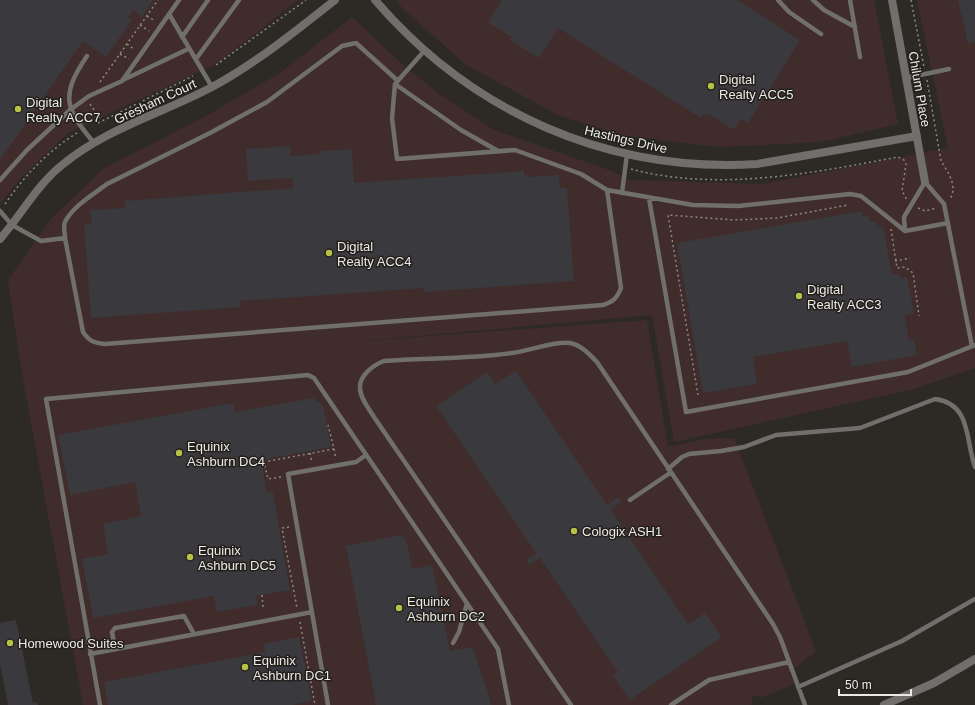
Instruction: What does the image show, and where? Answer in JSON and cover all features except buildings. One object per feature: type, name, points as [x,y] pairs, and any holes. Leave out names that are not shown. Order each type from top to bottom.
[{"type":"street","name":"Gresham Court","points":[[0,239],[12,225],[30,198],[51,174],[73,157],[94,143],[212,87],[283,41],[335,0]]},
{"type":"street","name":"Hastings Drive","points":[[375,0],[425,50],[474,88],[523,118],[583,142],[627,154],[678,163],[710,165],[757,164],[916,136]]},
{"type":"street","name":"Chilum Place","points":[[892,0],[925,182]]},
{"type":"street","points":[[884,705],[934,683],[975,659]]},
{"type":"lane","points":[[122,81],[179,0]]},
{"type":"lane","points":[[182,38],[208,0]]},
{"type":"lane","points":[[196,59],[239,0]]},
{"type":"lane","points":[[778,0],[789,12],[821,34]]},
{"type":"lane","points":[[813,0],[824,10],[855,27]]},
{"type":"lane","points":[[850,0],[860,57]]},
{"type":"lane","points":[[169,14],[188,49],[196,59],[212,87]]},
{"type":"lane","points":[[498,151],[461,130],[397,83],[356,43],[342,46],[267,102],[210,133],[107,184],[72,212],[64,223],[65,238],[84,332],[87,338],[95,343],[104,344],[603,305],[612,302],[618,296],[621,288],[607,190]]},
{"type":"lane","points":[[0,180],[27,150],[70,110],[89,96],[188,49]]},
{"type":"lane","points":[[425,50],[397,83],[392,118],[396,159],[515,150],[581,174],[607,190],[693,205],[738,206],[850,194],[861,196],[896,222],[905,231]]},
{"type":"lane","points":[[87,56],[70,88],[68,98],[70,110],[94,143]]},
{"type":"lane","points":[[906,78],[949,69]]},
{"type":"lane","points":[[622,193],[627,154]]},
{"type":"lane","points":[[649,198],[686,412],[908,372],[973,345],[944,204],[925,182],[904,217],[905,231]]},
{"type":"lane","points":[[0,211],[12,225],[41,241],[65,238]]},
{"type":"lane","points":[[905,231],[948,223]]},
{"type":"lane","points":[[571,705],[374,417],[362,396],[359,387],[370,369],[376,364],[384,361],[512,353],[558,343],[570,343],[580,346],[596,362],[773,624],[780,637],[804,704]]},
{"type":"lane","points":[[100,705],[46,400],[308,375],[314,378],[498,649],[509,705]]},
{"type":"lane","points":[[630,500],[669,471],[682,457],[689,454],[744,447],[776,434],[860,428],[935,399],[945,400],[954,405],[963,417],[975,467]]},
{"type":"lane","points":[[328,705],[288,474],[356,462],[366,455]]},
{"type":"lane","points":[[798,687],[902,641],[975,599]]},
{"type":"lane","points":[[453,643],[459,632],[467,603]]},
{"type":"lane","points":[[90,654],[312,612]]},
{"type":"lane","points":[[116,649],[112,632],[115,628],[184,616],[194,634]]},
{"type":"lane","points":[[671,705],[709,680],[789,662]]},
{"type":"path","points":[[98,86],[158,0]]},
{"type":"path","points":[[216,65],[306,0]]},
{"type":"path","points":[[625,168],[666,176],[719,180],[822,172],[898,157],[904,160],[906,164],[902,191],[904,196],[920,210],[925,211],[936,209],[951,199],[953,182],[949,171],[941,161],[911,0]]},
{"type":"path","points":[[147,16],[161,25]]},
{"type":"path","points":[[140,25],[154,35]]},
{"type":"path","points":[[127,44],[141,54]]},
{"type":"path","points":[[120,54],[135,63]]},
{"type":"path","points":[[98,123],[101,120],[194,76]]},
{"type":"path","points":[[89,102],[101,120]]},
{"type":"path","points":[[5,204],[19,184],[38,164],[53,150],[77,133]]},
{"type":"path","points":[[698,395],[668,215],[734,220],[777,218],[848,205]]},
{"type":"path","points":[[896,222],[890,230],[895,261],[897,268],[905,267],[912,273],[919,316]]},
{"type":"path","points":[[895,261],[910,258]]},
{"type":"path","points":[[328,425],[337,465]]},
{"type":"path","points":[[284,484],[282,476],[268,479],[264,462],[334,449]]},
{"type":"path","points":[[310,453],[313,470]]},
{"type":"path","points":[[292,527],[282,528],[315,705]]},
{"type":"path","points":[[262,595],[264,607]]},
{"type":"shaded area","points":[[0,0],[298,0],[218,63],[68,133],[21,178],[0,204]]},
{"type":"shaded area","points":[[396,0],[874,0],[898,124],[821,142],[719,147],[625,136],[560,116],[466,65],[403,9]]},
{"type":"shaded area","points":[[917,0],[975,0],[975,368],[914,389],[674,442],[652,315],[349,342],[647,320],[668,447],[705,439],[734,438],[816,651],[789,673],[795,684],[761,698],[760,695],[751,697],[753,704],[749,705],[83,705],[21,368],[8,280],[51,219],[103,169],[204,117],[280,73],[352,17],[402,64],[442,96],[494,130],[612,171],[630,180],[763,184],[948,148]]},
{"type":"place","name":"Digital Realty ACC5","points":[[711,86]]},
{"type":"place","name":"Digital Realty ACC7","points":[[18,109]]},
{"type":"place","name":"Digital Realty ACC4","points":[[329,253]]},
{"type":"place","name":"Digital Realty ACC3","points":[[799,296]]},
{"type":"place","name":"Equinix Ashburn DC4","points":[[179,453]]},
{"type":"place","name":"Cologix ASH1","points":[[574,531]]},
{"type":"place","name":"Equinix Ashburn DC5","points":[[190,557]]},
{"type":"place","name":"Equinix Ashburn DC2","points":[[399,608]]},
{"type":"place","name":"Homewood Suites","points":[[10,643]]},
{"type":"place","name":"Equinix Ashburn DC1","points":[[245,667]]}]
